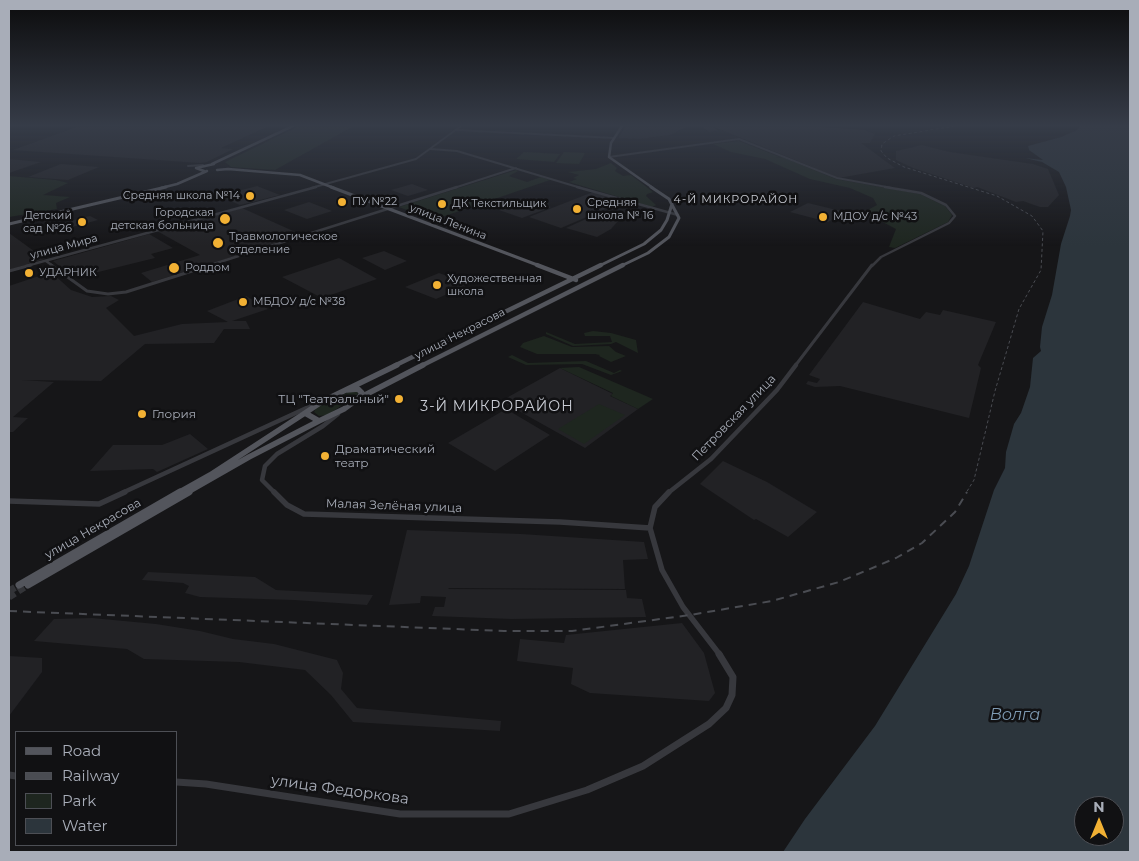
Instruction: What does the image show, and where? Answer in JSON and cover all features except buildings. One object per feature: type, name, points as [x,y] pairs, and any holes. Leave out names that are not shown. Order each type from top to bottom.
[{"type":"main road","points":[[9,224],[177,184],[202,166]]},
{"type":"main road","name":"улица Ленина","points":[[197,171],[217,170],[224,166]]},
{"type":"main road","name":"улица Ленина","points":[[226,166],[296,174],[585,283]]},
{"type":"main road","points":[[620,166],[663,194],[677,213]]},
{"type":"main road","name":"улица Некрасова","points":[[19,585],[210,475],[323,401],[574,280],[650,240],[661,230],[670,213],[672,204]]},
{"type":"main road","name":"улица Некрасова","points":[[28,586],[249,457],[321,424],[359,398],[648,252],[664,242],[676,228],[677,213]]},
{"type":"main road","points":[[347,390],[360,390],[362,393],[359,398]]},
{"type":"main road","points":[[305,412],[321,424]]},
{"type":"street","points":[[188,166],[197,171]]},
{"type":"street","name":"улица Мира","points":[[9,271],[390,166]]},
{"type":"street","points":[[509,166],[662,211],[677,213]]},
{"type":"street","name":"Петровская улица","points":[[650,528],[656,507],[672,489],[711,459],[777,390],[874,263],[881,257],[934,231],[955,218],[954,212],[946,205],[921,193],[836,178],[807,166]]},
{"type":"street","points":[[46,261],[87,291],[100,294],[126,292],[516,168]]},
{"type":"street","name":"улица Некрасова","points":[[9,501],[99,504],[323,401]]},
{"type":"street","points":[[296,412],[305,412]]},
{"type":"street","name":"Малая Зелёная улица","points":[[321,424],[270,459],[262,474],[262,480],[287,505],[304,514],[560,522],[650,528]]},
{"type":"street","name":"улица Федоркова","points":[[178,782],[206,784],[400,814],[509,814],[587,790],[643,766],[709,724],[726,708],[732,695],[733,677],[730,669],[684,607],[662,570],[650,528]]},
{"type":"shaded area","points":[[9,166],[29,166],[9,173]]},
{"type":"shaded area","points":[[55,166],[99,167],[68,180],[28,177]]},
{"type":"shaded area","points":[[810,166],[893,166],[895,168],[839,178]]},
{"type":"shaded area","points":[[909,166],[1040,166],[1048,169],[1059,195],[1048,207],[1040,207],[1023,201],[1016,202],[977,187],[974,188]]},
{"type":"shaded area","points":[[412,184],[428,190],[408,196],[391,190]]},
{"type":"shaded area","name":"Средняя школа №14","points":[[257,186],[280,195],[240,205],[219,196]]},
{"type":"shaded area","name":"Средняя школа № 16","points":[[593,192],[624,201],[561,228],[529,217]]},
{"type":"shaded area","points":[[528,200],[551,207],[522,218],[499,210]]},
{"type":"shaded area","points":[[309,202],[332,211],[307,219],[284,210]]},
{"type":"shaded area","name":"МДОУ д/с №43","points":[[808,203],[845,212],[828,222],[790,212]]},
{"type":"shaded area","points":[[242,208],[302,235],[152,282],[141,273],[200,255],[157,231]]},
{"type":"shaded area","points":[[595,215],[618,221],[611,229],[597,237],[566,228]]},
{"type":"shaded area","points":[[90,216],[98,220],[61,230],[53,225]]},
{"type":"shaded area","points":[[9,233],[45,259],[9,270]]},
{"type":"shaded area","points":[[149,234],[173,248],[151,254],[155,258],[74,278],[53,261]]},
{"type":"shaded area","points":[[384,251],[407,261],[385,270],[362,258]]},
{"type":"shaded area","points":[[339,258],[377,279],[322,298],[282,277]]},
{"type":"shaded area","points":[[51,272],[71,290],[92,297],[111,296],[119,300],[106,308],[134,336],[182,324],[228,322],[207,311],[246,296],[268,309],[232,321],[246,321],[250,329],[224,329],[214,343],[145,344],[101,381],[22,380],[54,382],[13,417],[28,418],[13,432],[9,432],[9,286]]},
{"type":"shaded area","name":"Художественная школа","points":[[439,273],[470,284],[436,299],[405,287]]},
{"type":"shaded area","points":[[863,302],[920,319],[926,312],[940,315],[943,310],[996,322],[978,365],[981,368],[969,418],[840,386],[815,387],[806,384],[808,381],[817,383],[820,379],[809,375]]},
{"type":"shaded area","points":[[560,368],[613,394],[610,396],[638,409],[585,448],[501,401]]},
{"type":"shaded area","points":[[506,409],[550,435],[495,471],[448,443]]},
{"type":"shaded area","points":[[190,434],[208,449],[157,472],[153,469],[90,471],[113,445],[162,445]]},
{"type":"shaded area","points":[[723,461],[767,482],[817,512],[788,537],[756,519],[754,520],[700,484]]},
{"type":"shaded area","points":[[407,530],[521,534],[644,542],[648,559],[623,560],[625,589],[448,589],[626,590],[627,598],[642,599],[646,617],[512,619],[432,616],[435,607],[444,607],[446,597],[421,596],[420,603],[389,605]]},
{"type":"shaded area","points":[[148,572],[255,577],[276,590],[373,595],[367,605],[294,600],[200,597],[185,593],[189,586],[183,583],[142,580]]},
{"type":"shaded area","points":[[92,618],[156,624],[200,631],[233,639],[274,644],[337,660],[343,673],[341,689],[357,708],[501,721],[500,731],[353,722],[331,695],[305,670],[239,662],[144,659],[127,649],[34,641],[54,619]]},
{"type":"shaded area","points":[[682,623],[704,653],[715,693],[709,701],[590,693],[571,684],[573,668],[517,661],[520,639],[564,643],[566,635]]},
{"type":"shaded area","points":[[9,656],[42,658],[42,672],[9,716]]},
{"type":"green space","points":[[230,166],[282,166],[275,170]]},
{"type":"green space","points":[[603,166],[615,166],[617,168],[615,171],[623,176],[631,175],[653,192],[646,196],[656,205],[652,207],[569,182],[577,179],[573,178],[579,175],[568,172],[596,169]]},
{"type":"green space","points":[[781,166],[805,166],[836,179],[920,194],[945,206],[952,215],[948,222],[895,248],[889,247],[896,229],[864,212],[877,205],[873,198],[850,188],[810,179]]},
{"type":"green space","points":[[516,170],[518,171],[509,176],[527,182],[541,177],[550,180],[433,220],[399,207]]},
{"type":"green space","points":[[9,176],[56,180],[68,183],[43,195],[70,197],[56,203],[57,209],[9,217]]},
{"type":"green space","points":[[593,331],[611,333],[636,340],[638,353],[616,342],[611,344],[573,346],[546,334],[546,332],[575,344],[612,342],[610,336],[585,336],[584,333]]},
{"type":"green space","points":[[544,336],[572,347],[609,346],[616,352],[626,356],[611,362],[595,354],[537,354],[520,347],[523,343]]},
{"type":"green space","points":[[512,355],[528,363],[586,361],[614,373],[622,371],[611,375],[582,364],[526,365],[508,357]]},
{"type":"green space","points":[[579,367],[653,399],[638,409],[611,396],[613,393],[560,368]]},
{"type":"green space","points":[[349,392],[357,392],[358,394],[328,415],[319,416],[314,412],[320,405]]},
{"type":"green space","points":[[599,404],[625,415],[584,444],[558,429]]},
{"type":"water","name":"Волга","points":[[1049,166],[1130,166],[1130,852],[783,852],[805,819],[875,726],[956,594],[969,566],[994,490],[1005,468],[1006,452],[1014,424],[1021,413],[1030,387],[1033,358],[1041,351],[1042,327],[1052,295],[1061,244],[1071,210],[1066,187],[1059,172]]},
{"type":"tunnel","points":[[9,591],[19,585]]},
{"type":"tunnel","points":[[9,597],[28,585]]},
{"type":"railway","points":[[902,166],[997,196],[1032,216],[1043,231],[1041,270],[1019,309],[995,391],[974,480],[966,493]]},
{"type":"railway","points":[[9,611],[504,631],[572,631],[690,615],[772,601],[839,582],[896,558],[922,543],[955,512],[967,492]]},
{"type":"place","name":"Средняя школа №14","points":[[250,196]]},
{"type":"place","name":"ПУ №22","points":[[342,202]]},
{"type":"place","name":"ДК Текстильщик","points":[[442,204]]},
{"type":"place","name":"Средняя школа № 16","points":[[577,209]]},
{"type":"place","name":"МДОУ д/с №43","points":[[823,217]]},
{"type":"place","name":"Городская детская больница","points":[[225,219]]},
{"type":"place","name":"Детский сад №26","points":[[82,222]]},
{"type":"place","name":"Травмологическое отделение","points":[[218,243]]},
{"type":"place","name":"Роддом","points":[[174,268]]},
{"type":"place","name":"УДАРНИК","points":[[29,273]]},
{"type":"place","name":"Художественная школа","points":[[437,285]]},
{"type":"place","name":"МБДОУ д/с №38","points":[[243,302]]},
{"type":"place","name":"ТЦ \"Театральный\"","points":[[399,399]]},
{"type":"place","name":"Глория","points":[[142,414]]},
{"type":"place","name":"Драматический театр","points":[[325,456]]},
{"type":"district","name":"4-Й МИКРОРАЙОН","points":[[736,200]]},
{"type":"district","name":"3-Й МИКРОРАЙОН","points":[[497,407]]}]
